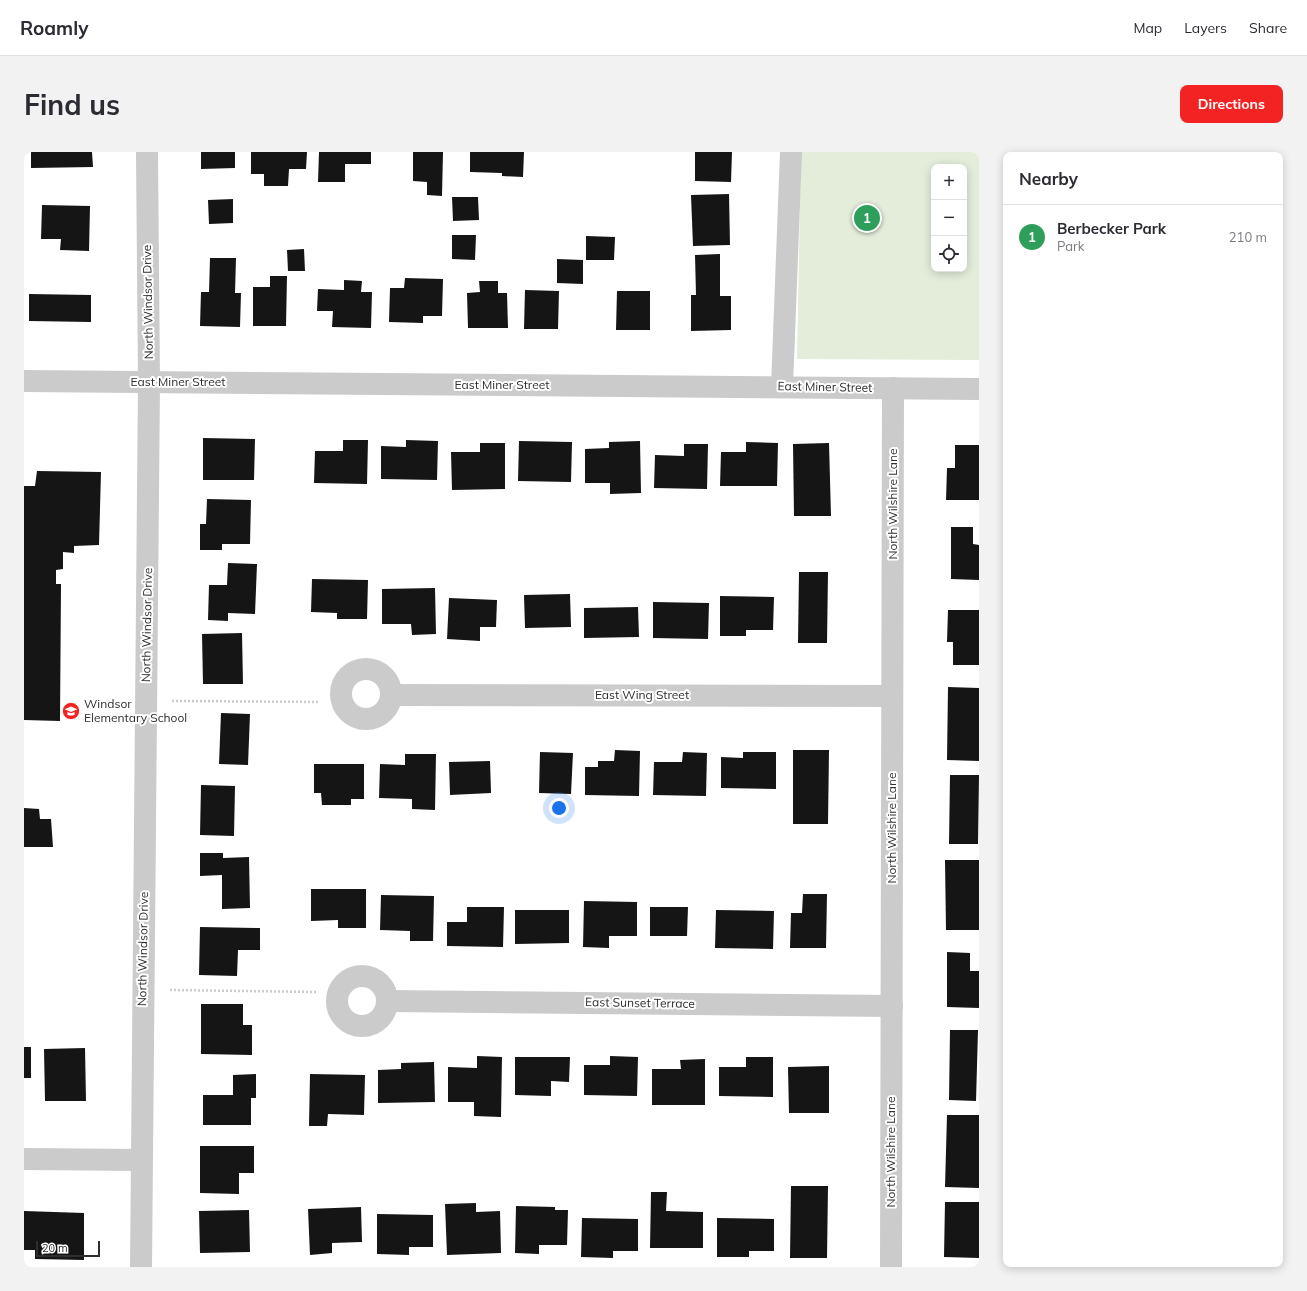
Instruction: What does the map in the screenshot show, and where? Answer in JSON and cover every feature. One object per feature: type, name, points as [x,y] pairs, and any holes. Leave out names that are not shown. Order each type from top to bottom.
[{"type":"street","name":"North Windsor Drive","points":[[141,1267],[149,382],[147,152]]},
{"type":"street","points":[[782,387],[791,152]]},
{"type":"street","name":"East Miner Street","points":[[24,381],[979,389]]},
{"type":"street","name":"North Wilshire Lane","points":[[891,1267],[894,388]]},
{"type":"street","name":"East Wing Street","points":[[391,695],[892,696]]},
{"type":"street","name":"East Sunset Terrace","points":[[388,1001],[892,1006]]},
{"type":"street","points":[[24,1159],[142,1160]]},
{"type":"path","points":[[172,701],[319,702]]},
{"type":"path","points":[[170,990],[317,992]]},
{"type":"green space","points":[[801,152],[979,152],[979,360],[797,359]]},
{"type":"building","points":[[31,152],[92,152],[93,167],[31,168]]},
{"type":"building","points":[[201,152],[235,152],[235,168],[201,169]]},
{"type":"building","points":[[251,152],[307,152],[306,169],[289,169],[288,186],[264,186],[264,174],[251,174]]},
{"type":"building","points":[[319,152],[371,152],[371,164],[345,164],[345,182],[318,182]]},
{"type":"building","points":[[413,152],[443,152],[442,196],[427,195],[427,182],[413,181]]},
{"type":"building","points":[[470,152],[524,152],[523,177],[502,176],[502,173],[470,172]]},
{"type":"building","points":[[695,152],[732,152],[731,182],[695,181]]},
{"type":"building","points":[[729,194],[730,245],[693,246],[691,195]]},
{"type":"building","points":[[452,197],[478,197],[479,220],[453,221]]},
{"type":"building","points":[[233,199],[233,223],[209,224],[208,200]]},
{"type":"building","points":[[42,205],[90,206],[89,251],[60,250],[61,239],[41,239]]},
{"type":"building","points":[[452,235],[476,235],[475,260],[452,259]]},
{"type":"building","points":[[586,236],[615,237],[614,260],[586,260]]},
{"type":"building","points":[[304,249],[305,271],[288,271],[287,250]]},
{"type":"building","points":[[720,254],[720,296],[731,296],[731,330],[691,331],[691,295],[696,295],[695,255]]},
{"type":"building","points":[[210,258],[236,258],[235,293],[241,293],[240,327],[200,326],[201,292],[209,292]]},
{"type":"building","points":[[557,259],[583,260],[583,284],[557,283]]},
{"type":"building","points":[[270,276],[287,276],[286,326],[253,326],[253,287],[270,287]]},
{"type":"building","points":[[405,278],[443,279],[442,316],[423,316],[423,323],[389,322],[390,288],[404,288]]},
{"type":"building","points":[[344,280],[362,281],[361,292],[372,292],[371,328],[332,327],[333,311],[317,311],[318,289],[344,290]]},
{"type":"building","points":[[479,281],[498,281],[498,293],[507,293],[508,328],[468,328],[467,293],[480,292]]},
{"type":"building","points":[[525,290],[559,291],[558,329],[524,329]]},
{"type":"building","points":[[617,291],[650,291],[650,330],[616,330]]},
{"type":"building","points":[[29,294],[91,295],[91,322],[29,321]]},
{"type":"building","points":[[203,438],[255,439],[254,480],[203,480]]},
{"type":"building","points":[[343,440],[368,440],[367,484],[314,483],[315,451],[343,451]]},
{"type":"building","points":[[406,440],[438,441],[437,480],[381,479],[381,446],[406,447]]},
{"type":"building","points":[[519,441],[572,442],[571,482],[518,481]]},
{"type":"building","points":[[640,441],[641,493],[610,494],[610,483],[585,483],[585,449],[609,448],[609,442]]},
{"type":"building","points":[[746,442],[778,443],[777,486],[720,486],[721,452],[746,452]]},
{"type":"building","points":[[480,443],[505,443],[505,489],[452,490],[451,452],[480,452]]},
{"type":"building","points":[[829,443],[831,516],[794,516],[793,444]]},
{"type":"building","points":[[684,444],[708,444],[707,489],[654,488],[655,455],[684,456]]},
{"type":"building","points":[[955,445],[979,445],[979,500],[946,500],[947,468],[955,468]]},
{"type":"building","points":[[37,471],[101,472],[99,545],[74,546],[74,553],[63,552],[63,569],[56,570],[56,584],[61,584],[60,721],[24,720],[24,486],[35,486]]},
{"type":"building","points":[[207,499],[251,500],[250,544],[222,544],[222,550],[200,550],[200,524],[206,524]]},
{"type":"building","points":[[951,527],[973,527],[973,544],[979,545],[979,580],[951,579]]},
{"type":"building","points":[[228,563],[257,564],[255,614],[228,613],[228,621],[208,620],[209,585],[227,585]]},
{"type":"building","points":[[799,572],[828,572],[827,643],[798,643]]},
{"type":"building","points":[[312,579],[368,580],[367,619],[337,619],[337,613],[311,612]]},
{"type":"building","points":[[435,588],[436,634],[412,635],[411,624],[382,624],[382,589]]},
{"type":"building","points":[[570,594],[571,627],[525,628],[524,595]]},
{"type":"building","points":[[720,596],[774,597],[773,630],[746,630],[746,636],[720,636]]},
{"type":"building","points":[[449,598],[497,600],[496,627],[480,627],[480,641],[447,639]]},
{"type":"building","points":[[653,602],[709,603],[708,639],[653,638]]},
{"type":"building","points":[[638,607],[639,637],[584,638],[584,608]]},
{"type":"building","points":[[948,610],[979,610],[979,665],[953,665],[953,642],[947,642]]},
{"type":"building","points":[[242,633],[243,684],[203,684],[202,634]]},
{"type":"building","points":[[948,687],[979,688],[979,761],[947,760]]},
{"type":"building","points":[[221,713],[250,714],[248,765],[219,764]]},
{"type":"building","points":[[615,750],[640,751],[639,796],[585,795],[585,767],[598,767],[598,761],[614,761]]},
{"type":"building","points":[[793,750],[829,750],[828,824],[793,824]]},
{"type":"building","points":[[540,752],[573,753],[571,794],[539,793]]},
{"type":"building","points":[[683,752],[707,753],[706,796],[653,795],[654,762],[682,762]]},
{"type":"building","points":[[743,752],[776,752],[776,789],[721,788],[721,757],[743,758]]},
{"type":"building","points":[[405,754],[436,754],[435,810],[412,809],[412,799],[379,798],[380,764],[405,765]]},
{"type":"building","points":[[490,761],[491,793],[450,795],[449,762]]},
{"type":"building","points":[[314,764],[364,764],[364,799],[351,799],[351,805],[322,805],[321,793],[314,793]]},
{"type":"building","points":[[950,775],[979,775],[978,844],[949,844]]},
{"type":"building","points":[[201,785],[235,786],[234,836],[200,835]]},
{"type":"building","points":[[24,808],[39,809],[40,819],[51,819],[53,847],[24,847]]},
{"type":"building","points":[[200,853],[223,853],[223,858],[249,857],[250,908],[222,909],[222,875],[200,876]]},
{"type":"building","points":[[945,860],[979,860],[979,930],[946,930]]},
{"type":"building","points":[[311,889],[366,889],[366,928],[338,928],[338,920],[311,921]]},
{"type":"building","points":[[803,894],[827,894],[826,948],[790,948],[791,913],[802,913]]},
{"type":"building","points":[[381,895],[434,896],[433,941],[410,941],[410,931],[380,930]]},
{"type":"building","points":[[584,901],[637,902],[637,936],[609,936],[609,948],[583,947]]},
{"type":"building","points":[[467,907],[504,907],[503,947],[447,946],[447,922],[467,922]]},
{"type":"building","points":[[650,907],[688,907],[687,936],[650,936]]},
{"type":"building","points":[[515,910],[569,910],[569,943],[515,944]]},
{"type":"building","points":[[716,910],[774,911],[773,949],[715,948]]},
{"type":"building","points":[[200,927],[260,928],[260,950],[238,950],[237,976],[199,975]]},
{"type":"building","points":[[947,952],[970,953],[970,971],[979,971],[979,1008],[947,1007]]},
{"type":"building","points":[[201,1004],[243,1004],[243,1025],[252,1025],[252,1055],[201,1054]]},
{"type":"building","points":[[950,1030],[978,1030],[976,1101],[949,1100]]},
{"type":"building","points":[[24,1047],[31,1047],[31,1078],[24,1078]]},
{"type":"building","points":[[85,1048],[86,1101],[45,1101],[44,1049]]},
{"type":"building","points":[[477,1056],[502,1057],[501,1117],[474,1116],[474,1102],[448,1102],[448,1067],[477,1068]]},
{"type":"building","points":[[610,1056],[638,1057],[637,1096],[584,1095],[584,1065],[610,1065]]},
{"type":"building","points":[[515,1057],[570,1057],[569,1082],[551,1081],[551,1096],[515,1095]]},
{"type":"building","points":[[746,1057],[773,1057],[773,1097],[719,1096],[719,1067],[746,1067]]},
{"type":"building","points":[[705,1059],[705,1105],[652,1105],[652,1069],[681,1069],[680,1060]]},
{"type":"building","points":[[434,1062],[435,1102],[378,1103],[378,1070],[401,1069],[401,1063]]},
{"type":"building","points":[[829,1066],[829,1113],[789,1113],[788,1067]]},
{"type":"building","points":[[256,1074],[256,1098],[251,1098],[251,1125],[203,1125],[203,1095],[233,1095],[233,1075]]},
{"type":"building","points":[[310,1074],[365,1075],[364,1115],[328,1114],[327,1126],[309,1126]]},
{"type":"building","points":[[947,1115],[979,1115],[979,1188],[945,1187]]},
{"type":"building","points":[[200,1146],[254,1146],[254,1173],[239,1173],[239,1194],[200,1193]]},
{"type":"building","points":[[791,1186],[828,1186],[827,1258],[790,1258]]},
{"type":"building","points":[[651,1192],[667,1192],[666,1211],[703,1212],[703,1248],[650,1248]]},
{"type":"building","points":[[945,1202],[979,1202],[979,1258],[944,1257]]},
{"type":"building","points":[[476,1203],[476,1212],[500,1211],[501,1253],[447,1255],[445,1204]]},
{"type":"building","points":[[516,1206],[555,1207],[555,1210],[568,1210],[567,1245],[539,1245],[539,1254],[515,1253]]},
{"type":"building","points":[[361,1207],[362,1242],[332,1243],[332,1253],[310,1255],[308,1209]]},
{"type":"building","points":[[249,1210],[250,1252],[200,1253],[199,1211]]},
{"type":"building","points":[[24,1211],[84,1213],[84,1260],[35,1259],[35,1250],[24,1250]]},
{"type":"building","points":[[377,1214],[433,1215],[433,1247],[409,1247],[409,1255],[377,1254]]},
{"type":"building","points":[[582,1218],[638,1219],[638,1251],[613,1251],[613,1258],[581,1257]]},
{"type":"building","points":[[717,1218],[774,1219],[774,1251],[749,1251],[749,1257],[717,1257]]},
{"type":"place","name":"Berbecker Park","points":[[867,218]]},
{"type":"place","name":"Windsor Elementary School","points":[[71,711]]}]
